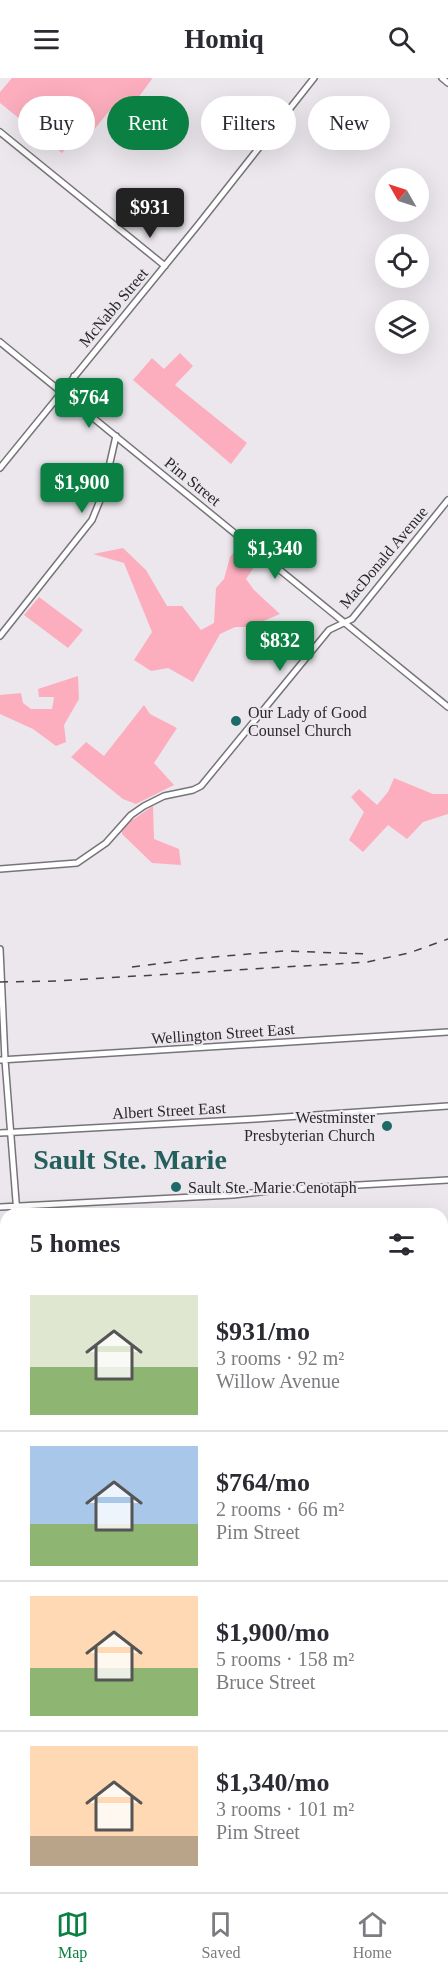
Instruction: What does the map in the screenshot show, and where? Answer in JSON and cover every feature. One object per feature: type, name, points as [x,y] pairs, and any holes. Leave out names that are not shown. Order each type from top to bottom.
[{"type":"main road","name":"McNabb Street","points":[[0,468],[165,266],[314,78]]},
{"type":"main road","points":[[442,78],[448,83]]},
{"type":"main road","points":[[0,132],[165,266]]},
{"type":"main road","name":"Pim Street","points":[[0,342],[448,706]]},
{"type":"main road","points":[[74,375],[72,392],[77,403]]},
{"type":"main road","points":[[0,636],[92,520],[103,493],[116,436]]},
{"type":"main road","name":"MacDonald Avenue","points":[[0,869],[77,863],[106,843],[131,814],[164,796],[201,786],[329,630],[352,619],[448,500]]},
{"type":"main road","points":[[0,949],[3,1060],[12,1132],[17,1206]]},
{"type":"main road","name":"Wellington Street East","points":[[3,1060],[448,1032]]},
{"type":"main road","points":[[0,1052],[4,1043]]},
{"type":"main road","name":"Albert Street East","points":[[0,1132],[448,1106]]},
{"type":"main road","points":[[0,1207],[233,1195],[286,1189],[448,1180]]},
{"type":"shaded area","points":[[12,78],[152,79],[139,96],[107,96],[107,114],[95,128],[95,96],[18,96],[18,118],[0,103],[0,92]]},
{"type":"shaded area","points":[[180,353],[193,366],[175,385],[247,443],[231,464],[133,380],[152,358],[164,369]]},
{"type":"shaded area","points":[[239,546],[258,561],[246,579],[254,590],[280,614],[249,627],[235,627],[220,634],[193,682],[168,668],[151,671],[134,660],[152,632],[124,563],[93,554],[123,548],[146,570],[167,606],[182,606],[201,630],[214,623],[216,588],[224,579],[230,557]]},
{"type":"shaded area","points":[[39,597],[83,630],[68,648],[24,615]]},
{"type":"shaded area","points":[[78,676],[79,699],[64,725],[66,742],[56,746],[33,729],[0,714],[0,695],[21,693],[23,703],[31,709],[52,709],[54,697],[39,697],[38,689]]},
{"type":"shaded area","points":[[144,705],[150,714],[177,728],[154,763],[174,785],[136,804],[123,799],[71,757],[86,742],[104,756]]},
{"type":"shaded area","points":[[394,778],[433,794],[448,794],[448,814],[423,822],[407,839],[388,825],[363,852],[349,840],[364,812],[351,797],[359,789],[377,805],[388,792]]},
{"type":"shaded area","points":[[153,806],[154,839],[179,849],[181,865],[152,863],[122,834],[122,827]]},
{"type":"railway","points":[[0,982],[56,981],[367,962],[409,953],[448,939]]},
{"type":"railway","points":[[132,967],[284,951],[369,954]]},
{"type":"place","name":"Our Lady of Good Counsel Church","points":[[236,721]]},
{"type":"place","name":"Westminster Presbyterian Church","points":[[387,1126]]},
{"type":"place","name":"Sault Ste. Marie Cenotaph","points":[[176,1187]]},
{"type":"district","name":"Sault Ste. Marie","points":[[130,1159]]}]
